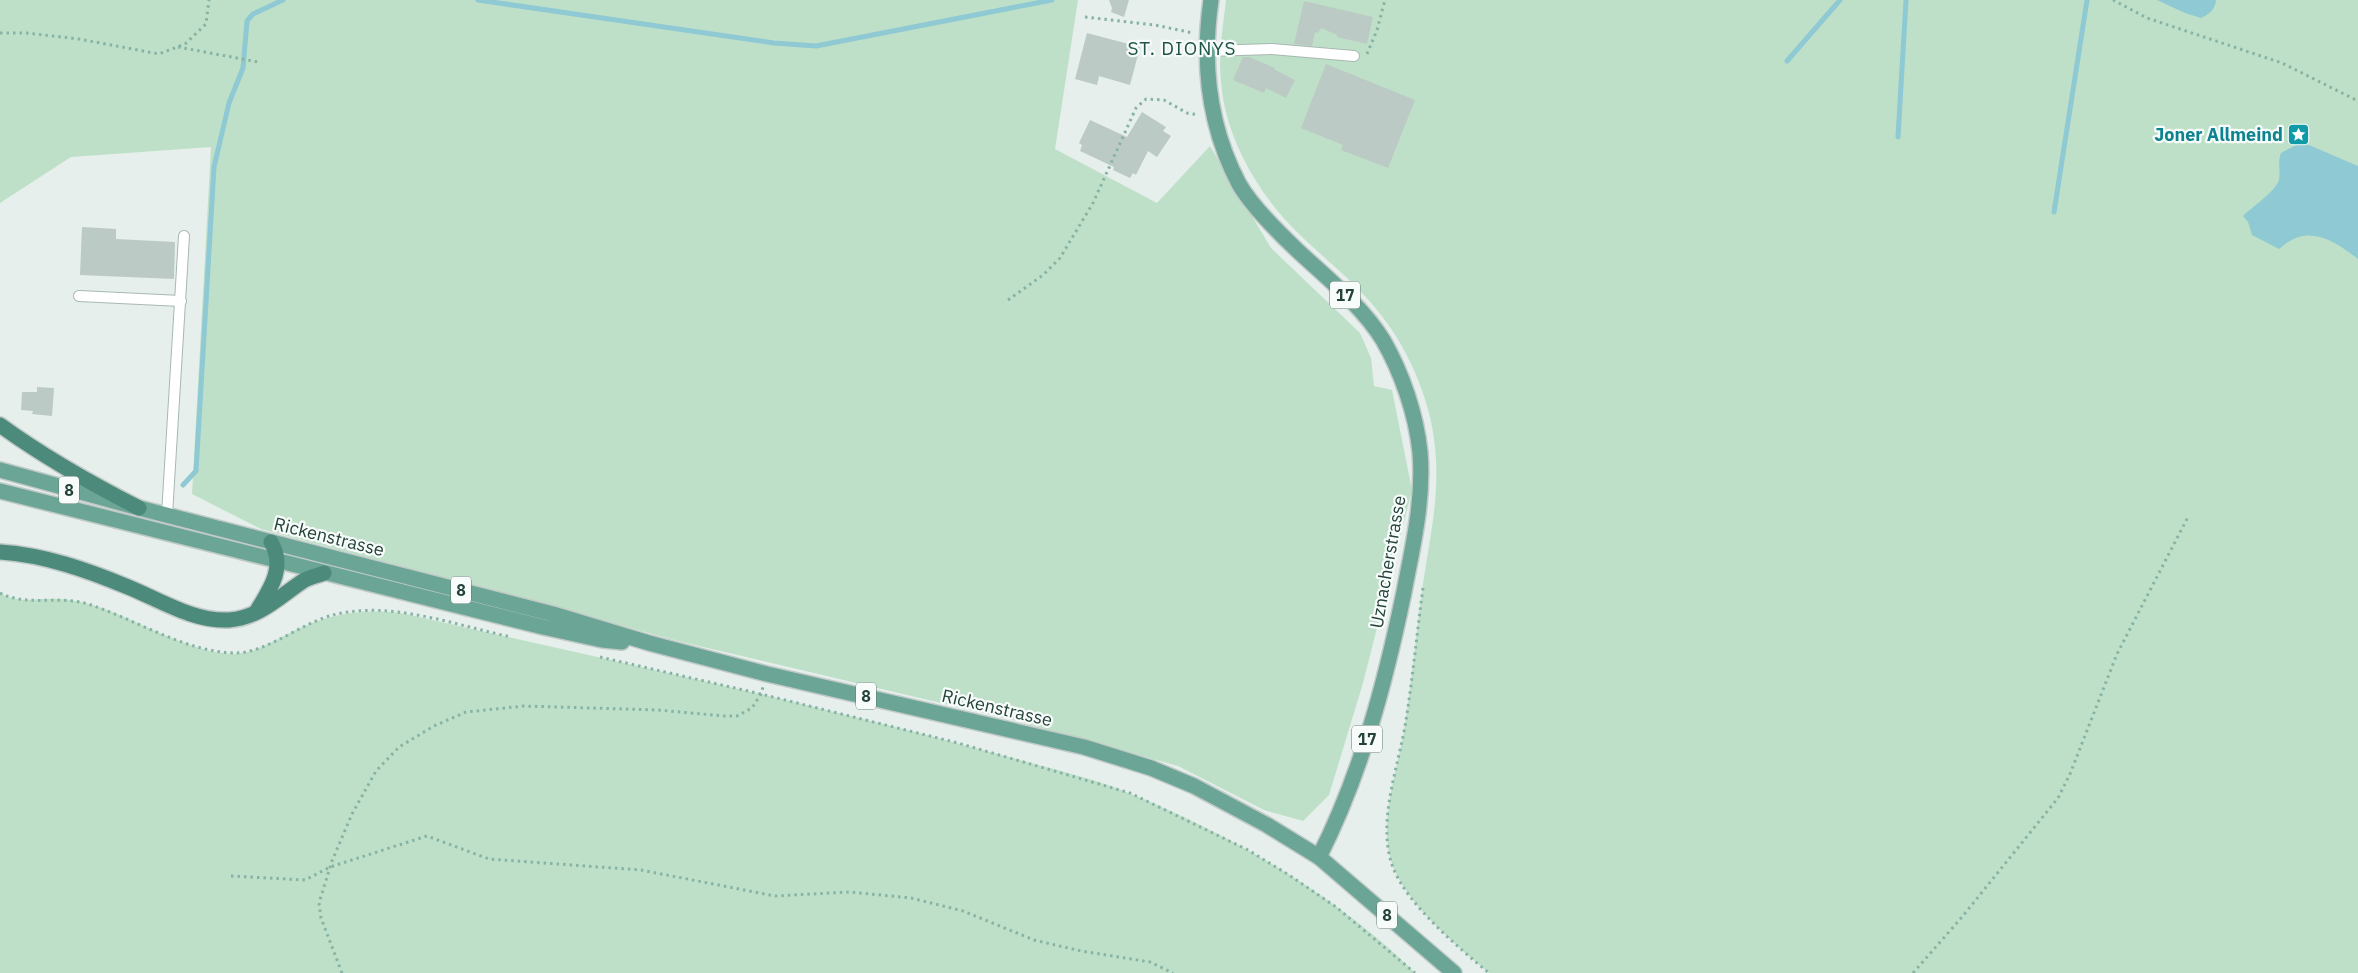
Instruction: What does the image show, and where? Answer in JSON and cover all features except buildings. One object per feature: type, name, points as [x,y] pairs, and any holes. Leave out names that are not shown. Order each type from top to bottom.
[{"type":"highway","points":[[0,425],[58,464],[138,508]]},
{"type":"highway","points":[[256,613],[271,590],[278,554],[271,542]]},
{"type":"highway","points":[[0,552],[46,559],[84,570],[195,616],[229,620],[256,613],[282,598],[304,580],[324,573]]},
{"type":"main road","name":"Uznacherstrasse","points":[[1211,0],[1206,36],[1210,98],[1222,146],[1240,186],[1280,233],[1348,298],[1382,339],[1401,375],[1420,450],[1421,498],[1415,540],[1382,691],[1339,817],[1319,857]]},
{"type":"main road","name":"Rickenstrasse","points":[[0,470],[167,516],[553,614],[649,643],[767,674],[1084,747],[1151,768],[1194,786],[1267,825],[1319,857]]},
{"type":"main road","name":"Rickenstrasse","points":[[0,492],[551,629],[602,640],[649,643]]},
{"type":"main road","name":"8","points":[[1319,857],[1454,973]]},
{"type":"lane","points":[[1208,51],[1272,49],[1354,56]]},
{"type":"lane","points":[[167,516],[184,236]]},
{"type":"lane","points":[[79,296],[181,301]]},
{"type":"path","points":[[0,33],[27,33],[78,39],[159,54],[185,44],[206,24],[209,0]]},
{"type":"path","points":[[1354,56],[1366,55],[1377,30],[1385,0]]},
{"type":"path","points":[[2113,0],[2147,18],[2282,63],[2358,101]]},
{"type":"path","points":[[1085,17],[1155,25],[1206,36]]},
{"type":"path","points":[[178,46],[257,61]]},
{"type":"path","points":[[1008,300],[1043,275],[1060,258],[1093,203],[1136,108],[1146,99],[1164,100],[1187,113],[1215,118]]},
{"type":"path","points":[[1913,973],[2058,798],[2070,774],[2117,654],[2189,515]]},
{"type":"path","points":[[1423,583],[1413,672],[1389,813],[1388,850],[1395,872],[1408,892],[1453,942],[1489,973]]},
{"type":"path","points":[[0,593],[11,599],[25,601],[66,599],[88,604],[187,643],[223,652],[244,653],[332,615],[357,611],[381,610],[406,614],[512,638]]},
{"type":"path","points":[[598,657],[761,694],[967,745],[1130,793],[1248,850],[1289,875],[1336,907],[1415,973]]},
{"type":"path","points":[[342,973],[321,918],[320,903],[330,867],[352,814],[376,771],[399,747],[434,726],[466,712],[524,706],[658,710],[737,716],[752,708],[761,694],[767,674]]},
{"type":"path","points":[[231,876],[305,880],[330,867],[427,836],[489,860],[641,870],[775,896],[849,892],[911,898],[963,911],[1034,940],[1081,951],[1150,962],[1174,973]]},
{"type":"green space","points":[[0,0],[1078,0],[1055,149],[1157,203],[1210,146],[1271,248],[1360,333],[1371,358],[1374,386],[1392,390],[1412,490],[1363,683],[1329,795],[1303,821],[1264,810],[1178,766],[1013,720],[682,642],[261,529],[192,494],[211,147],[71,157],[0,203]]},
{"type":"green space","points":[[1226,0],[2358,0],[2358,973],[1489,973],[1477,963],[1436,926],[1401,883],[1389,852],[1387,835],[1387,818],[1407,712],[1433,521],[1436,460],[1430,417],[1416,374],[1395,334],[1368,299],[1281,215],[1256,181],[1245,162],[1229,123],[1221,82],[1220,51]]},
{"type":"green space","points":[[0,593],[18,599],[57,599],[85,603],[123,616],[185,643],[205,650],[225,653],[243,653],[256,649],[320,620],[334,616],[361,612],[406,614],[788,701],[911,731],[1053,769],[1093,780],[1131,794],[1206,828],[1244,848],[1282,870],[1353,919],[1386,945],[1415,973],[0,973]]},
{"type":"water","points":[[2157,0],[2216,0],[2211,11],[2201,18]]},
{"type":"water","points":[[2298,144],[2309,145],[2358,166],[2358,259],[2339,245],[2319,237],[2309,235],[2300,237],[2289,241],[2279,249],[2252,235],[2248,222],[2243,216],[2269,194],[2277,184],[2281,153]]},
{"type":"waterway","points":[[183,485],[196,471],[214,167],[229,103],[243,68],[247,21],[253,14],[283,0]]},
{"type":"waterway","points":[[478,0],[774,43],[816,46],[1052,0]]},
{"type":"waterway","points":[[1787,61],[1840,0]]},
{"type":"waterway","points":[[1898,137],[1906,0]]},
{"type":"waterway","points":[[2054,212],[2087,0]]},
{"type":"place","name":"Joner Allmeind","points":[[2299,135]]},
{"type":"district","name":"ST. DIONYS","points":[[1182,48]]}]
